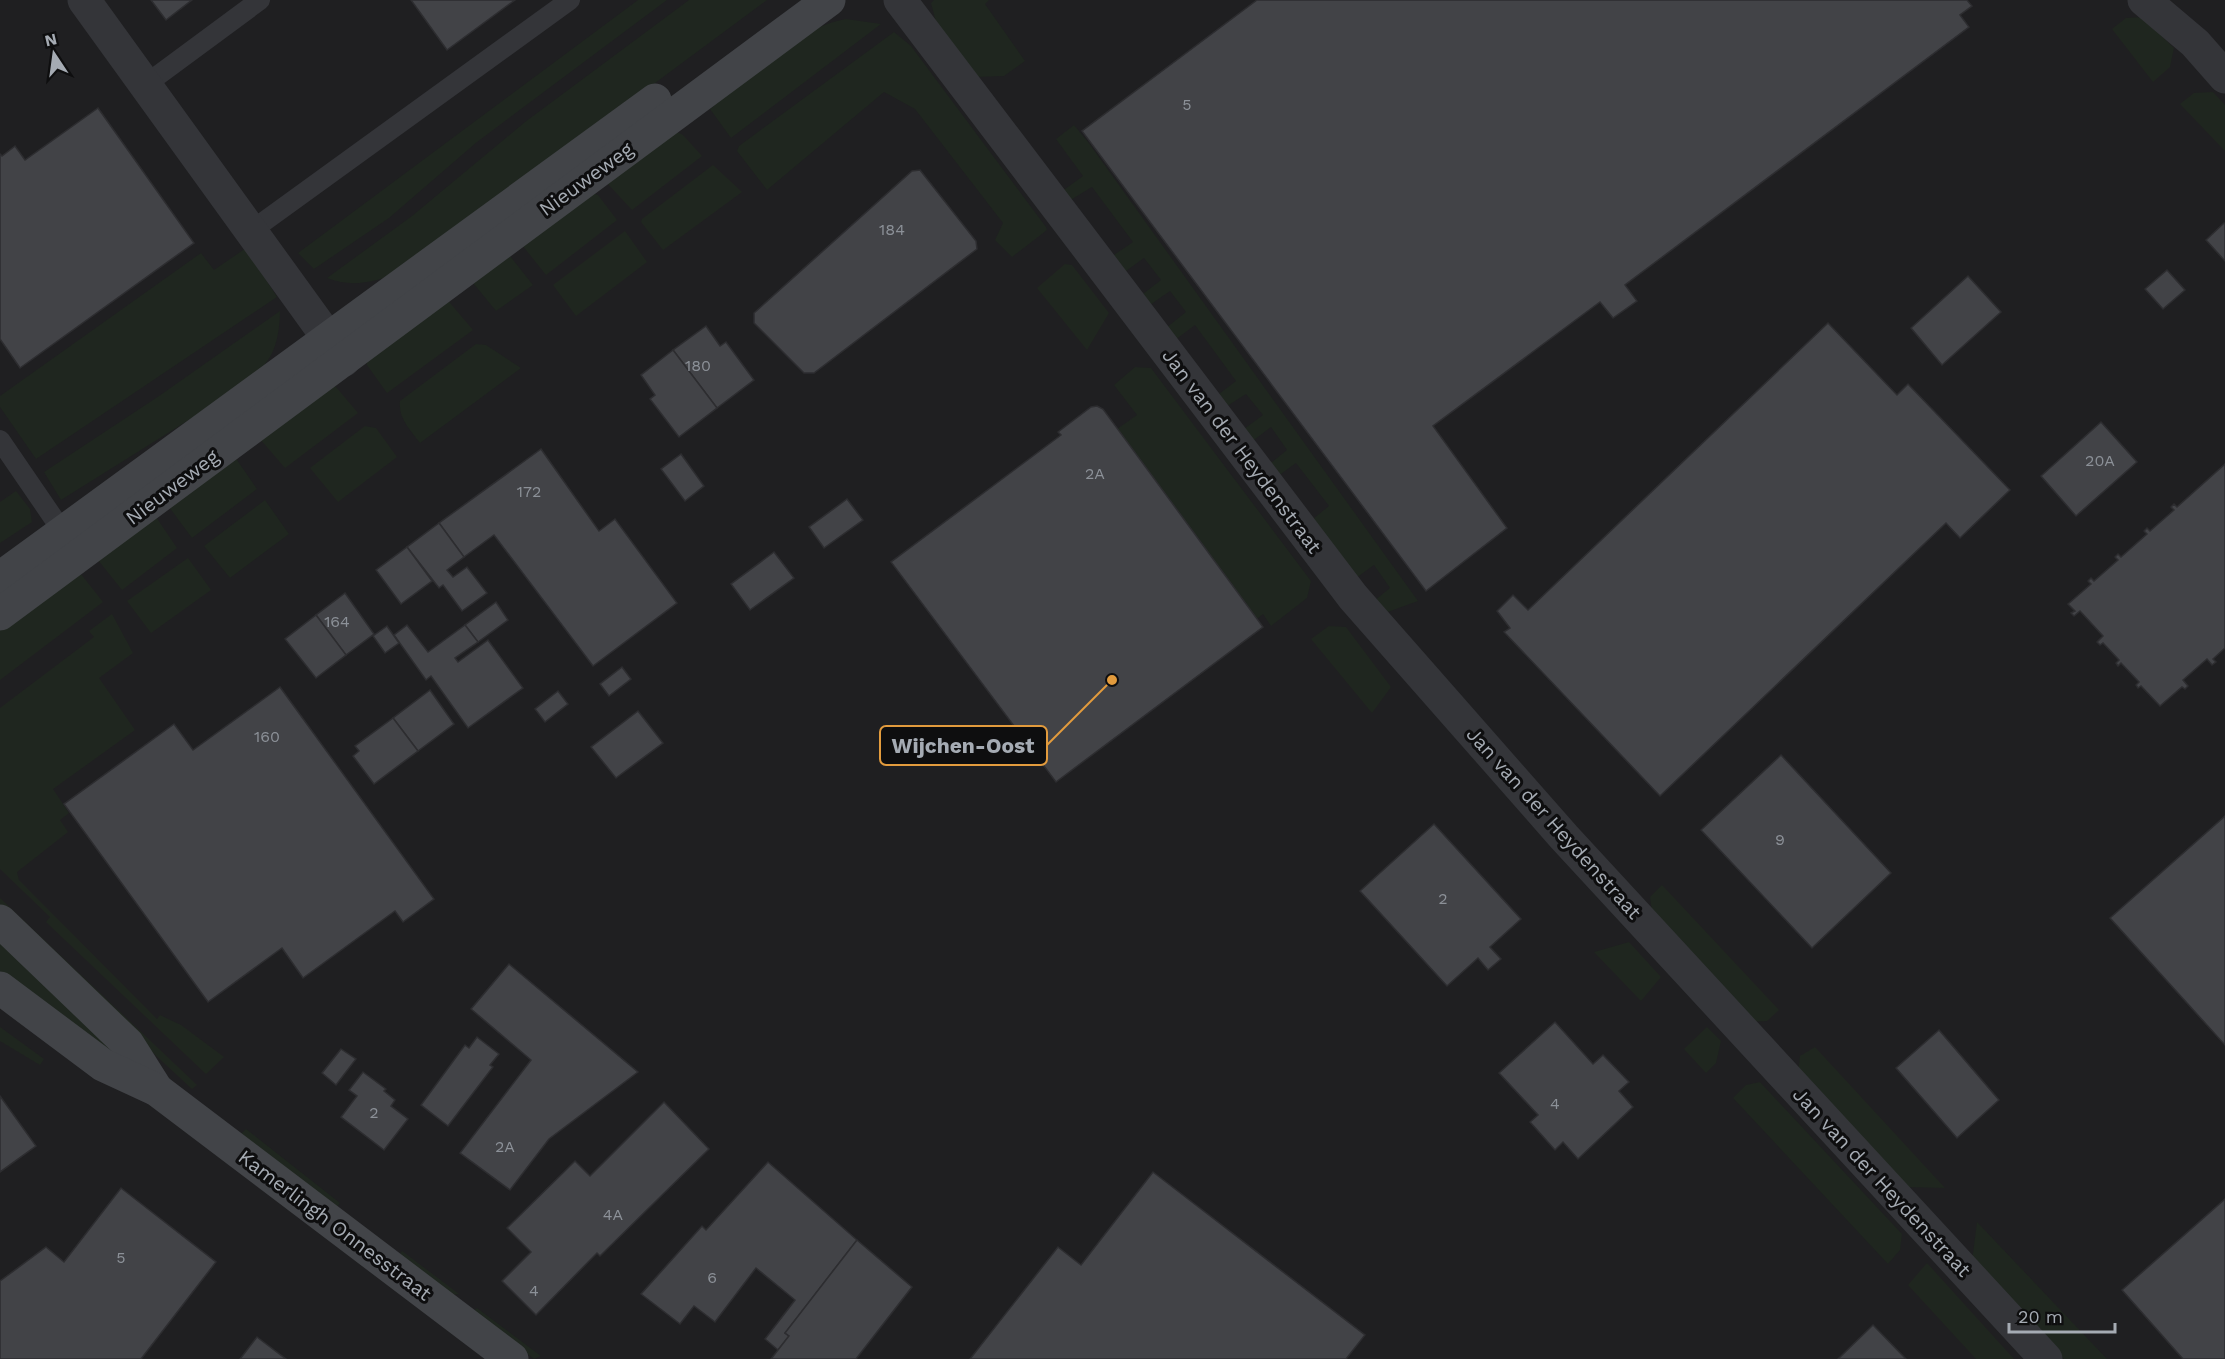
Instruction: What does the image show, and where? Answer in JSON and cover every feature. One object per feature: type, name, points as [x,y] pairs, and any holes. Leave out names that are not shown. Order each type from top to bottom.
[{"type":"main road","name":"Nieuweweg","points":[[0,614],[336,349],[793,0]]},
{"type":"main road","name":"Nieuweweg","points":[[0,578],[63,532],[336,349],[830,0]]},
{"type":"main road","name":"Kamerlingh Onnesstraat","points":[[0,921],[128,1044],[157,1090]]},
{"type":"main road","name":"Kamerlingh Onnesstraat","points":[[0,987],[103,1065],[157,1090],[513,1359]]},
{"type":"street","points":[[84,0],[336,349]]},
{"type":"street","name":"Jan van der Heydenstraat","points":[[900,0],[1353,597],[1564,837],[2046,1359]]},
{"type":"street","points":[[2144,0],[2195,44],[2225,77]]},
{"type":"lane","points":[[146,85],[260,0]]},
{"type":"lane","points":[[251,231],[570,0]]},
{"type":"lane","points":[[0,440],[63,532]]},
{"type":"shaded area","points":[[0,0],[2225,0],[2225,1359],[0,1359]]},
{"type":"shaded area","points":[[638,0],[667,0],[477,142],[389,218],[314,269],[298,253]]},
{"type":"shaded area","points":[[689,0],[767,0],[400,272],[382,279],[355,283],[327,278],[412,216],[525,122]]},
{"type":"shaded area","points":[[934,0],[989,0],[985,4],[1025,61],[1004,76],[976,77],[937,26],[931,3]]},
{"type":"shaded area","points":[[2142,17],[2174,48],[2170,67],[2153,82],[2112,29],[2126,18]]},
{"type":"shaded area","points":[[846,19],[881,24],[731,138],[710,109],[790,43],[827,24]]},
{"type":"shaded area","points":[[894,32],[911,46],[1046,227],[1047,230],[1012,257],[995,240],[1003,223],[915,109],[884,92],[767,190],[737,151],[739,146]]},
{"type":"shaded area","points":[[2213,92],[2225,105],[2225,151],[2180,104],[2194,93]]},
{"type":"shaded area","points":[[1074,125],[1418,601],[1385,613],[1369,605],[1390,588],[1374,565],[1352,581],[1308,523],[1329,506],[1296,463],[1274,479],[1266,467],[1287,450],[1271,427],[1250,443],[1240,432],[1263,415],[1246,394],[1224,408],[1215,397],[1236,381],[1195,325],[1175,340],[1166,328],[1186,312],[1170,291],[1147,307],[1139,297],[1161,280],[1144,258],[1122,274],[1111,257],[1133,242],[1092,187],[1069,201],[1061,192],[1083,176],[1056,139]]},
{"type":"shaded area","points":[[677,132],[683,135],[702,156],[632,210],[607,183]]},
{"type":"shaded area","points":[[713,165],[742,192],[663,250],[641,222],[642,219]]},
{"type":"shaded area","points":[[585,191],[598,195],[617,220],[546,275],[522,245]]},
{"type":"shaded area","points":[[625,231],[647,262],[576,316],[553,285]]},
{"type":"shaded area","points":[[246,248],[277,297],[36,459],[0,407],[0,396],[201,253],[214,270]]},
{"type":"shaded area","points":[[510,256],[533,285],[496,311],[473,283]]},
{"type":"shaded area","points":[[1065,264],[1072,265],[1109,313],[1087,350],[1037,288]]},
{"type":"shaded area","points":[[445,297],[473,330],[387,393],[367,365],[365,353]]},
{"type":"shaded area","points":[[280,311],[274,348],[270,358],[256,374],[235,391],[61,500],[44,472],[159,396]]},
{"type":"shaded area","points":[[476,344],[486,345],[521,368],[420,443],[403,418],[400,401]]},
{"type":"shaded area","points":[[1135,367],[1151,368],[1311,581],[1307,598],[1271,626],[1263,614],[1257,619],[1117,429],[1137,415],[1114,385]]},
{"type":"shaded area","points":[[326,383],[336,387],[358,413],[285,468],[260,439]]},
{"type":"shaded area","points":[[365,426],[376,428],[397,457],[338,502],[310,468]]},
{"type":"shaded area","points":[[228,456],[237,460],[257,489],[192,538],[169,507]]},
{"type":"shaded area","points":[[16,491],[30,509],[32,522],[0,543],[0,502]]},
{"type":"shaded area","points":[[265,500],[289,534],[230,578],[204,546]]},
{"type":"shaded area","points":[[156,517],[177,548],[122,590],[98,560]]},
{"type":"shaded area","points":[[188,558],[211,590],[151,633],[127,601]]},
{"type":"shaded area","points":[[77,569],[103,602],[0,680],[0,626]]},
{"type":"shaded area","points":[[112,614],[133,653],[99,678],[135,730],[53,789],[69,813],[60,820],[68,832],[17,872],[19,880],[157,1019],[160,1015],[181,1025],[224,1057],[206,1074],[46,922],[50,917],[0,869],[0,708],[94,637],[89,631]]},
{"type":"shaded area","points":[[1329,626],[1346,627],[1391,687],[1372,713],[1311,639]]},
{"type":"shaded area","points":[[1662,885],[1779,1010],[1767,1021],[1749,1022],[1653,919],[1650,897]]},
{"type":"shaded area","points":[[0,898],[197,1085],[192,1089],[0,911]]},
{"type":"shaded area","points":[[0,937],[132,1061],[125,1069],[0,974]]},
{"type":"shaded area","points":[[1629,942],[1661,977],[1641,1001],[1594,952]]},
{"type":"shaded area","points":[[0,1027],[44,1059],[40,1065],[0,1041]]},
{"type":"shaded area","points":[[1707,1027],[1721,1041],[1716,1063],[1706,1073],[1684,1049]]},
{"type":"shaded area","points":[[1815,1047],[1945,1188],[1903,1187],[1798,1073],[1800,1056]]},
{"type":"shaded area","points":[[1760,1082],[1902,1234],[1900,1250],[1888,1264],[1733,1098],[1746,1085]]},
{"type":"shaded area","points":[[246,1129],[340,1203],[337,1207],[241,1134]]},
{"type":"shaded area","points":[[1977,1222],[2107,1359],[2064,1359],[1972,1261]]},
{"type":"shaded area","points":[[402,1251],[459,1294],[451,1295],[399,1255]]},
{"type":"shaded area","points":[[1927,1263],[2014,1359],[1976,1359],[1908,1285]]},
{"type":"shaded area","points":[[477,1308],[541,1356],[534,1359],[473,1312]]},
{"type":"building","points":[[151,0],[192,0],[166,20]]},
{"type":"building","points":[[411,0],[515,0],[447,50]]},
{"type":"building","points":[[1257,0],[1967,0],[1972,6],[1960,15],[1969,27],[1625,285],[1637,301],[1613,318],[1600,302],[1433,426],[1507,528],[1426,591],[1082,131]]},
{"type":"building","points":[[98,108],[194,243],[20,368],[0,339],[0,154],[2,156],[15,146],[25,160]]},
{"type":"building","points":[[920,170],[976,241],[977,249],[814,373],[804,373],[754,323],[754,313],[912,171]]},
{"type":"building","points":[[2225,224],[2225,261],[2206,240]]},
{"type":"building","points":[[2167,270],[2185,290],[2163,309],[2145,289]]},
{"type":"building","points":[[1968,276],[2001,312],[1942,365],[1911,328]]},
{"type":"building","points":[[1828,323],[1897,395],[1908,384],[2010,490],[1960,538],[1946,523],[1660,796],[1504,632],[1510,628],[1497,611],[1513,595],[1528,610]]},
{"type":"building","points":[[706,326],[720,346],[726,342],[754,380],[717,408],[673,350]]},
{"type":"building","points":[[673,350],[717,408],[679,437],[650,399],[655,395],[641,375]]},
{"type":"building","points":[[1097,406],[1103,409],[1263,627],[1056,782],[891,562],[1061,435],[1058,432],[1091,407]]},
{"type":"building","points":[[2101,422],[2137,462],[2076,516],[2041,476]]},
{"type":"building","points":[[541,449],[599,531],[615,519],[677,603],[593,666],[494,535],[464,557],[439,523]]},
{"type":"building","points":[[681,454],[704,486],[685,501],[661,469]]},
{"type":"building","points":[[2225,464],[2225,648],[2213,659],[2216,662],[2212,665],[2207,659],[2183,680],[2188,686],[2185,689],[2182,687],[2160,706],[2141,686],[2138,688],[2136,685],[2139,682],[2121,663],[2118,666],[2116,663],[2119,660],[2103,643],[2100,645],[2097,642],[2103,636],[2080,611],[2074,616],[2071,613],[2075,611],[2068,604],[2091,584],[2088,581],[2091,578],[2094,581],[2118,560],[2115,557],[2118,554],[2121,557],[2147,534],[2144,531],[2147,528],[2150,531],[2174,510],[2171,507],[2174,504],[2177,507]]},
{"type":"building","points":[[847,499],[863,520],[824,548],[809,527]]},
{"type":"building","points":[[439,523],[464,557],[447,570],[453,577],[467,567],[487,593],[462,611],[443,585],[439,588],[407,547]]},
{"type":"building","points":[[407,547],[432,581],[401,604],[376,570]]},
{"type":"building","points":[[774,552],[794,578],[750,610],[731,584]]},
{"type":"building","points":[[345,593],[374,634],[346,655],[316,615]]},
{"type":"building","points":[[496,602],[508,620],[478,642],[465,625]]},
{"type":"building","points":[[316,615],[346,655],[316,678],[285,639]]},
{"type":"building","points":[[407,625],[428,652],[465,625],[478,642],[455,658],[458,662],[488,640],[523,688],[468,728],[431,676],[426,680],[394,635]]},
{"type":"building","points":[[387,626],[399,643],[385,653],[373,636]]},
{"type":"building","points":[[622,667],[631,679],[609,696],[600,684]]},
{"type":"building","points":[[280,687],[434,899],[403,922],[395,911],[303,978],[282,948],[208,1002],[64,804],[174,724],[193,750]]},
{"type":"building","points":[[430,690],[454,724],[418,751],[393,718]]},
{"type":"building","points":[[558,691],[568,704],[545,722],[535,709]]},
{"type":"building","points":[[638,711],[663,743],[616,778],[591,747]]},
{"type":"building","points":[[393,718],[418,751],[374,784],[353,756],[359,751],[355,746]]},
{"type":"building","points":[[1781,755],[1891,873],[1812,948],[1701,830]]},
{"type":"building","points":[[2225,816],[2225,1045],[2110,918]]},
{"type":"building","points":[[1434,824],[1521,919],[1490,947],[1501,959],[1488,970],[1478,958],[1447,986],[1360,891]]},
{"type":"building","points":[[509,964],[638,1072],[549,1139],[510,1190],[460,1153],[531,1060],[471,1009]]},
{"type":"building","points":[[1555,1022],[1593,1064],[1603,1055],[1629,1082],[1619,1091],[1633,1107],[1578,1159],[1563,1142],[1555,1150],[1530,1122],[1538,1115],[1499,1073]]},
{"type":"building","points":[[1939,1030],[1999,1100],[1957,1138],[1896,1068]]},
{"type":"building","points":[[477,1037],[499,1054],[490,1065],[493,1067],[448,1126],[421,1105],[465,1045],[469,1048]]},
{"type":"building","points":[[341,1049],[356,1059],[336,1085],[322,1073]]},
{"type":"building","points":[[363,1072],[386,1089],[384,1091],[395,1100],[391,1106],[408,1119],[384,1150],[341,1117],[357,1096],[349,1090]]},
{"type":"building","points":[[0,1096],[36,1146],[0,1172]]},
{"type":"building","points":[[664,1102],[709,1149],[600,1256],[597,1253],[536,1315],[502,1281],[531,1252],[507,1228],[575,1161],[590,1176]]},
{"type":"building","points":[[768,1162],[857,1240],[785,1333],[789,1336],[778,1350],[765,1339],[795,1300],[756,1268],[715,1322],[694,1306],[680,1324],[641,1294],[702,1226],[706,1230]]},
{"type":"building","points":[[1153,1172],[1365,1335],[1346,1359],[970,1359],[1058,1247],[1081,1265]]},
{"type":"building","points":[[121,1188],[216,1262],[141,1359],[0,1359],[0,1281],[46,1247],[64,1262]]},
{"type":"building","points":[[2225,1199],[2225,1359],[2183,1359],[2122,1290]]},
{"type":"building","points":[[857,1240],[912,1287],[856,1359],[771,1359],[789,1336],[785,1333]]},
{"type":"building","points":[[1873,1325],[1906,1359],[1838,1359]]},
{"type":"building","points":[[257,1337],[286,1359],[240,1359]]},
{"type":"place","name":"Wijchen-Oost","points":[[1112,680]]}]
